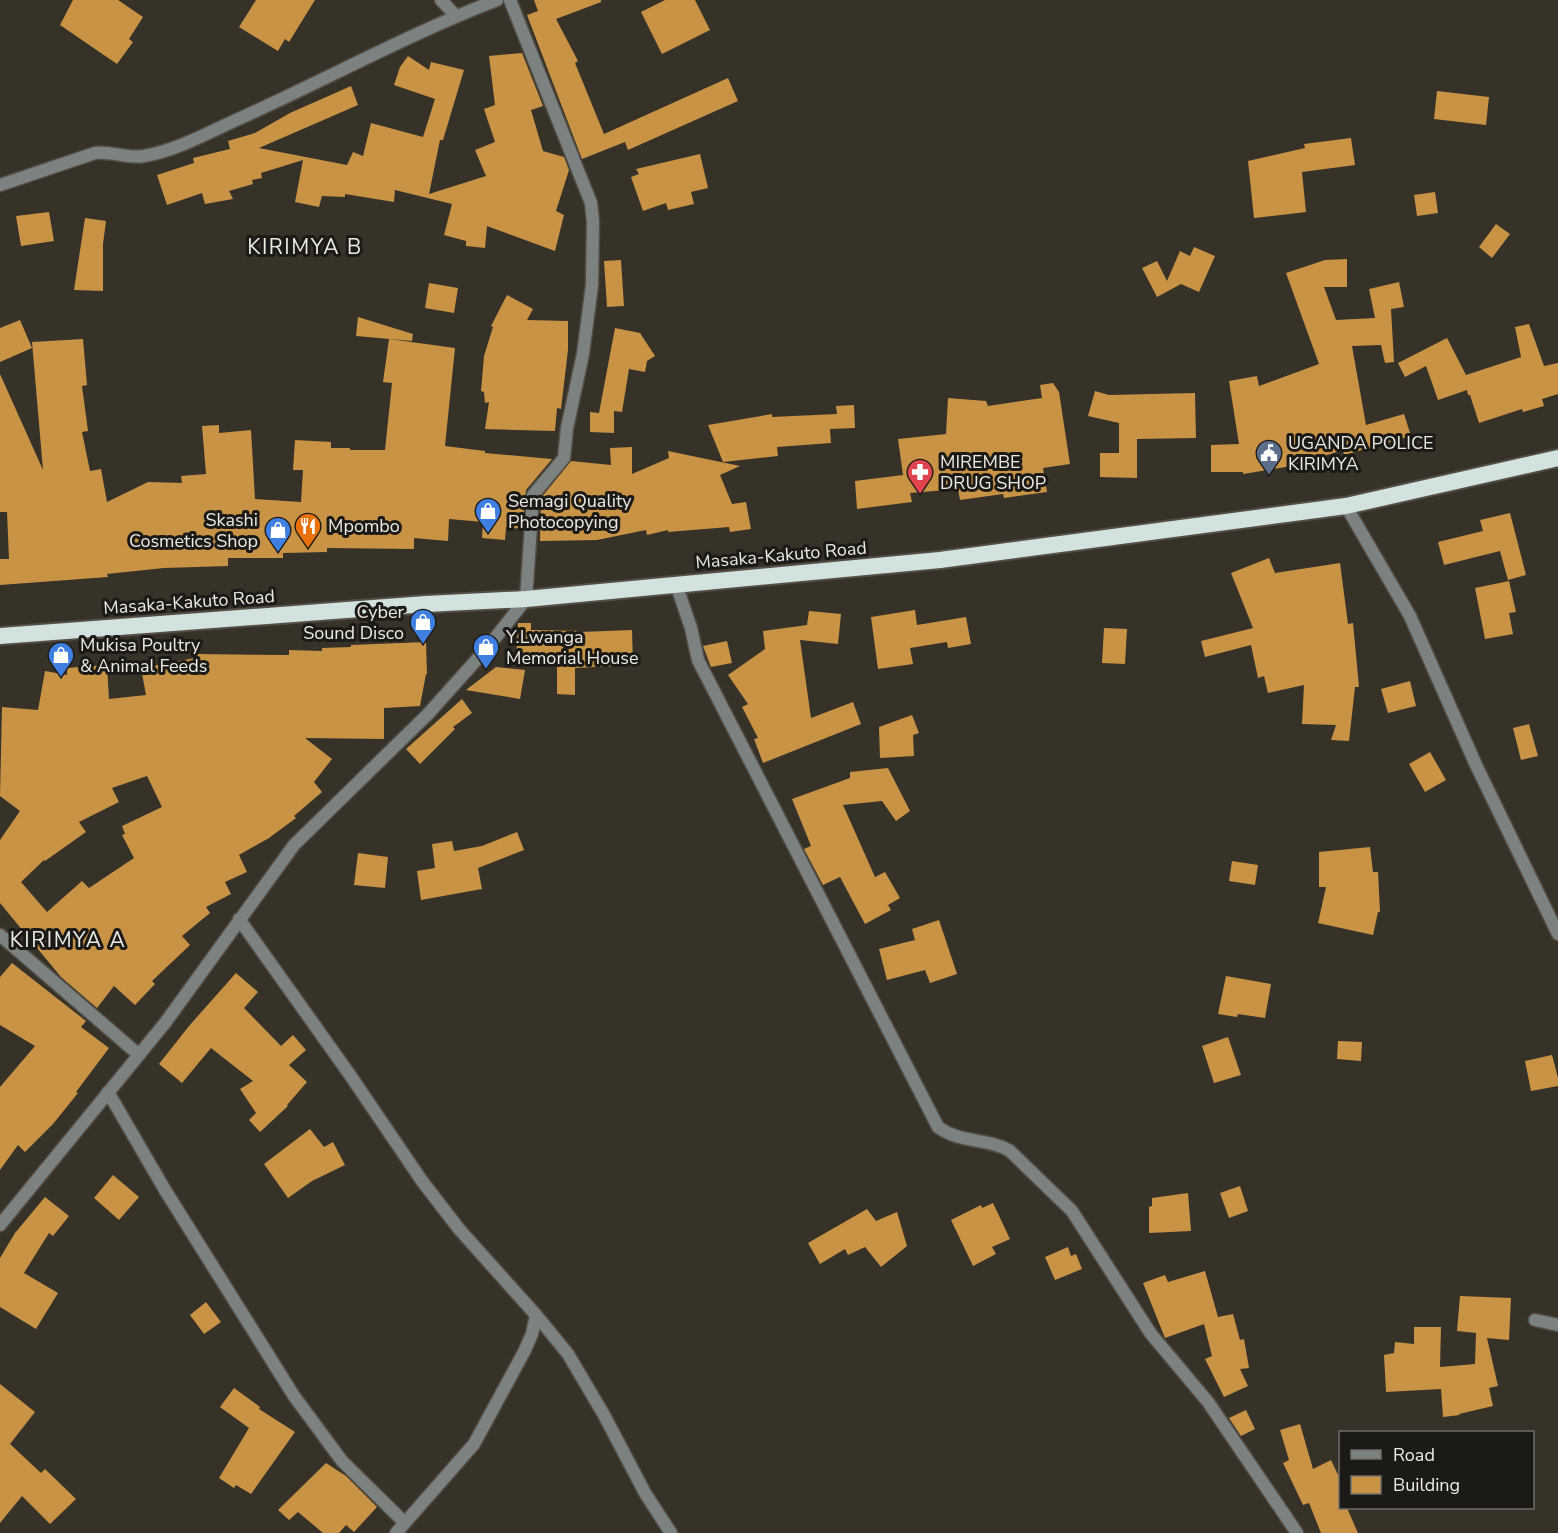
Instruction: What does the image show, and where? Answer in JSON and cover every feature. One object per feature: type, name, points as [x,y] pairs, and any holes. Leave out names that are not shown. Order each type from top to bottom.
[{"type":"highway","name":"Masaka-Kakuto Road","points":[[0,636],[426,604],[526,599],[940,560],[1346,506],[1430,485],[1558,458]]},
{"type":"street","points":[[441,0],[456,16]]},
{"type":"street","points":[[0,185],[95,153],[108,152],[130,158],[169,150],[312,86],[456,16],[497,0]]},
{"type":"street","points":[[0,1225],[165,1023],[294,845],[428,714],[488,647],[526,599],[533,495],[564,458],[567,428],[583,354],[592,285],[593,222],[591,203],[510,0]]},
{"type":"street","points":[[1346,506],[1410,616],[1476,765],[1558,934]]},
{"type":"street","points":[[676,584],[691,628],[698,660],[938,1127],[949,1135],[999,1144],[1010,1151],[1072,1210],[1150,1334],[1208,1402],[1297,1533]]},
{"type":"street","points":[[239,919],[422,1181],[459,1229],[537,1315],[568,1354],[645,1493],[671,1533]]},
{"type":"street","points":[[0,935],[139,1055]]},
{"type":"street","points":[[108,1092],[165,1190],[300,1404],[342,1461],[400,1528],[474,1444],[524,1352],[537,1315]]},
{"type":"street","points":[[1535,1320],[1558,1325]]},
{"type":"building","points":[[73,0],[118,0],[143,17],[129,39],[133,42],[117,64],[60,25]]},
{"type":"building","points":[[256,0],[315,0],[289,42],[285,39],[278,51],[239,27]]},
{"type":"building","points":[[534,0],[601,0],[601,2],[556,19],[578,61],[575,63],[604,134],[728,78],[738,101],[628,150],[625,142],[582,159],[527,15],[538,11]]},
{"type":"building","points":[[665,0],[695,0],[710,30],[662,54],[641,12]]},
{"type":"building","points":[[522,53],[543,106],[531,110],[543,151],[564,157],[569,170],[556,211],[564,215],[555,251],[487,226],[485,248],[466,246],[466,241],[444,235],[452,204],[395,190],[394,202],[345,194],[345,197],[322,196],[319,207],[295,202],[303,160],[261,173],[262,178],[252,180],[253,184],[229,191],[233,199],[205,204],[202,193],[167,205],[157,175],[194,163],[193,158],[230,149],[228,141],[255,133],[290,113],[351,86],[358,105],[259,148],[347,165],[353,152],[363,156],[371,123],[423,137],[435,99],[394,85],[400,67],[408,56],[429,70],[431,62],[464,70],[443,140],[440,140],[429,194],[486,176],[475,150],[495,142],[484,109],[495,105],[489,56]]},
{"type":"building","points":[[1437,91],[1489,97],[1486,125],[1434,119]]},
{"type":"building","points":[[1351,138],[1355,165],[1302,172],[1306,212],[1254,218],[1248,161],[1305,148],[1304,144]]},
{"type":"building","points":[[700,154],[708,188],[691,192],[694,204],[668,210],[666,203],[643,211],[631,177],[639,174],[636,169]]},
{"type":"building","points":[[1435,192],[1438,213],[1417,216],[1414,195]]},
{"type":"building","points":[[49,212],[54,241],[21,246],[16,216]]},
{"type":"building","points":[[85,218],[106,221],[103,244],[103,291],[74,290]]},
{"type":"building","points":[[1496,224],[1510,234],[1492,258],[1479,247]]},
{"type":"building","points":[[1194,247],[1215,256],[1199,292],[1181,284],[1157,297],[1142,268],[1157,261],[1167,281],[1180,251],[1190,256]]},
{"type":"building","points":[[1347,259],[1347,287],[1324,287],[1336,320],[1375,318],[1369,289],[1399,282],[1404,307],[1391,309],[1394,362],[1385,363],[1381,345],[1352,346],[1366,425],[1404,414],[1411,436],[1344,455],[1343,450],[1292,466],[1243,474],[1243,472],[1211,472],[1211,445],[1239,444],[1229,381],[1257,376],[1259,386],[1319,364],[1286,273],[1325,260]]},
{"type":"building","points":[[621,260],[624,306],[607,307],[604,261]]},
{"type":"building","points":[[429,283],[458,288],[454,313],[425,308]]},
{"type":"building","points":[[507,295],[533,309],[527,320],[568,321],[568,350],[561,409],[557,408],[555,431],[485,429],[489,402],[485,403],[484,392],[481,391],[484,356],[493,327],[491,326]]},
{"type":"building","points":[[358,317],[413,334],[412,341],[356,336]]},
{"type":"building","points":[[20,320],[32,348],[0,362],[0,328]]},
{"type":"building","points":[[1529,324],[1544,366],[1558,363],[1558,394],[1542,399],[1544,406],[1523,412],[1522,409],[1479,423],[1467,390],[1438,400],[1426,366],[1405,377],[1398,363],[1447,338],[1466,375],[1521,357],[1515,327]]},
{"type":"building","points":[[615,328],[640,333],[655,356],[647,361],[645,372],[629,369],[622,412],[614,411],[614,433],[590,432],[590,412],[599,413]]},
{"type":"building","points":[[83,339],[87,385],[82,386],[88,431],[82,432],[90,471],[101,469],[107,502],[148,482],[182,483],[181,476],[206,474],[202,426],[219,425],[219,433],[251,430],[255,499],[301,502],[303,470],[293,470],[295,440],[331,442],[331,448],[385,450],[392,383],[383,382],[389,339],[455,348],[445,446],[485,451],[485,453],[552,459],[526,490],[522,529],[506,527],[505,540],[482,538],[483,522],[449,519],[448,541],[414,538],[414,549],[327,548],[327,552],[283,553],[283,558],[228,558],[228,566],[164,568],[107,574],[108,577],[0,585],[0,559],[9,559],[7,512],[0,512],[0,374],[43,470],[32,342]]},
{"type":"building","points":[[1053,383],[1059,392],[1070,464],[1043,468],[1047,492],[1004,498],[1003,494],[960,500],[958,489],[910,493],[912,502],[857,509],[855,481],[903,475],[898,439],[946,434],[948,398],[986,401],[988,406],[1042,398],[1040,385]]},
{"type":"building","points":[[1095,391],[1109,395],[1195,393],[1196,438],[1137,439],[1137,478],[1100,477],[1100,453],[1119,453],[1119,423],[1088,416]]},
{"type":"building","points":[[854,405],[855,428],[830,429],[831,443],[777,447],[778,456],[723,462],[708,425],[772,414],[772,417],[837,414],[836,406]]},
{"type":"building","points":[[632,447],[632,474],[669,458],[668,451],[740,466],[720,475],[732,504],[746,502],[751,529],[730,532],[729,527],[668,532],[668,530],[647,535],[646,530],[597,540],[540,541],[541,498],[571,461],[611,465],[610,448]]},
{"type":"building","points":[[1510,513],[1526,575],[1508,580],[1500,551],[1444,565],[1438,542],[1483,531],[1480,520]]},
{"type":"building","points":[[1269,558],[1275,573],[1340,563],[1348,624],[1353,623],[1359,687],[1355,687],[1349,741],[1331,740],[1336,725],[1302,724],[1304,685],[1268,693],[1264,676],[1258,678],[1251,645],[1205,657],[1201,641],[1253,628],[1231,573]]},
{"type":"building","points":[[1509,581],[1516,612],[1509,613],[1513,634],[1485,639],[1475,588]]},
{"type":"building","points":[[915,610],[917,625],[966,617],[971,644],[948,648],[947,642],[910,648],[913,664],[878,669],[871,617]]},
{"type":"building","points":[[809,611],[841,614],[838,644],[800,640],[811,718],[853,702],[861,724],[763,763],[754,739],[758,738],[742,707],[748,704],[728,675],[765,649],[763,631],[807,625]]},
{"type":"building","points":[[518,623],[531,623],[531,630],[581,632],[632,630],[633,665],[575,668],[575,695],[557,694],[557,660],[516,660]]},
{"type":"building","points":[[1104,628],[1127,629],[1125,664],[1102,663]]},
{"type":"building","points":[[727,641],[732,663],[711,667],[703,646]]},
{"type":"building","points":[[426,642],[427,674],[420,706],[384,708],[384,739],[305,738],[332,759],[314,782],[322,792],[294,816],[296,818],[269,838],[239,855],[247,872],[225,882],[231,894],[206,907],[210,913],[182,936],[190,945],[152,981],[155,984],[135,1005],[114,986],[97,1008],[61,977],[0,903],[0,840],[20,811],[0,796],[2,707],[38,710],[45,671],[67,675],[67,668],[107,665],[109,699],[146,695],[141,668],[195,658],[195,654],[289,655],[289,650],[322,651],[322,648],[351,647],[351,645]],"holes":[[[147,776],[162,807],[122,826],[125,834],[122,835],[134,858],[89,888],[82,881],[47,912],[21,882],[44,860],[86,832],[79,822],[119,802],[112,788]]]},
{"type":"building","points":[[496,667],[525,670],[520,699],[466,690]]},
{"type":"building","points":[[1410,681],[1416,706],[1388,713],[1381,689]]},
{"type":"building","points":[[462,699],[472,713],[453,727],[455,729],[420,764],[406,749]]},
{"type":"building","points":[[912,715],[919,733],[913,735],[914,756],[880,758],[879,727]]},
{"type":"building","points":[[1529,724],[1538,756],[1521,760],[1513,728]]},
{"type":"building","points":[[1430,752],[1446,780],[1425,792],[1409,764]]},
{"type":"building","points":[[888,768],[910,811],[896,821],[882,801],[843,805],[875,877],[885,872],[900,898],[888,905],[891,910],[865,924],[840,877],[823,885],[804,849],[811,846],[792,799],[850,778],[850,772]]},
{"type":"building","points":[[517,832],[524,850],[478,868],[482,889],[421,900],[417,871],[435,868],[432,844],[452,841],[454,851],[482,846]]},
{"type":"building","points":[[1370,847],[1373,872],[1378,872],[1380,912],[1378,912],[1373,935],[1318,923],[1326,887],[1319,887],[1319,852]]},
{"type":"building","points":[[358,853],[388,857],[385,888],[354,885]]},
{"type":"building","points":[[1232,861],[1258,865],[1255,885],[1229,881]]},
{"type":"building","points":[[939,920],[957,974],[930,983],[925,970],[887,980],[879,949],[915,940],[912,929]]},
{"type":"building","points":[[12,963],[86,1021],[81,1027],[109,1048],[53,1124],[25,1152],[18,1145],[0,1170],[0,1087],[35,1046],[0,1025],[0,977]]},
{"type":"building","points":[[236,973],[258,992],[244,1008],[281,1046],[293,1035],[306,1050],[289,1065],[307,1082],[288,1106],[260,1132],[249,1120],[256,1113],[240,1089],[253,1081],[211,1048],[182,1083],[159,1064]]},
{"type":"building","points":[[1226,976],[1271,984],[1265,1018],[1218,1014]]},
{"type":"building","points":[[1228,1037],[1241,1075],[1214,1083],[1202,1046]]},
{"type":"building","points":[[1338,1041],[1362,1042],[1361,1061],[1337,1059]]},
{"type":"building","points":[[1552,1055],[1558,1086],[1531,1091],[1525,1061]]},
{"type":"building","points":[[310,1129],[324,1147],[333,1142],[345,1165],[312,1181],[288,1198],[264,1164]]},
{"type":"building","points":[[113,1175],[139,1197],[119,1220],[94,1198]]},
{"type":"building","points":[[1240,1186],[1248,1211],[1229,1218],[1220,1193]]},
{"type":"building","points":[[1188,1193],[1191,1231],[1149,1233],[1149,1207],[1152,1206],[1152,1198]]},
{"type":"building","points":[[45,1197],[69,1216],[53,1236],[49,1233],[24,1273],[58,1293],[36,1329],[0,1307],[0,1258],[15,1233]]},
{"type":"building","points":[[993,1203],[1010,1239],[992,1247],[996,1254],[973,1266],[951,1220],[981,1205],[982,1208]]},
{"type":"building","points":[[867,1209],[876,1221],[897,1212],[907,1246],[881,1267],[865,1247],[848,1255],[845,1249],[820,1264],[808,1243]]},
{"type":"building","points":[[1068,1247],[1071,1256],[1076,1254],[1082,1269],[1055,1280],[1045,1257]]},
{"type":"building","points":[[1205,1271],[1218,1317],[1233,1314],[1240,1340],[1244,1339],[1249,1368],[1240,1369],[1248,1386],[1224,1397],[1205,1359],[1212,1356],[1204,1324],[1165,1338],[1143,1283],[1165,1275],[1168,1282]]},
{"type":"building","points":[[1460,1296],[1511,1298],[1509,1340],[1487,1338],[1498,1386],[1489,1388],[1493,1406],[1443,1417],[1441,1389],[1386,1392],[1384,1355],[1394,1353],[1395,1342],[1414,1344],[1414,1327],[1441,1327],[1440,1367],[1475,1364],[1476,1333],[1457,1331]]},
{"type":"building","points":[[206,1302],[221,1322],[204,1334],[190,1315]]},
{"type":"building","points":[[0,1384],[35,1412],[10,1444],[41,1473],[45,1469],[76,1499],[50,1524],[22,1496],[0,1523]]},
{"type":"building","points":[[234,1388],[260,1407],[259,1409],[295,1432],[251,1494],[236,1485],[234,1488],[219,1478],[249,1428],[220,1407]]},
{"type":"building","points":[[1246,1410],[1255,1429],[1241,1436],[1229,1418]]},
{"type":"building","points":[[1300,1424],[1313,1469],[1331,1460],[1339,1477],[1339,1509],[1347,1509],[1358,1533],[1321,1533],[1309,1503],[1303,1505],[1283,1463],[1289,1460],[1280,1430]]},
{"type":"building","points":[[326,1463],[346,1476],[377,1507],[354,1532],[346,1525],[339,1533],[323,1533],[298,1512],[289,1520],[278,1510]]},
{"type":"place","name":"UGANDA POLICE KIRIMYA","points":[[1269,476]]},
{"type":"place","name":"MIREMBE DRUG SHOP","points":[[920,495]]},
{"type":"place","name":"Semagi Quality Photocopying","points":[[488,534]]},
{"type":"place","name":"Mpombo","points":[[308,549]]},
{"type":"place","name":"Skashi Cosmetics Shop","points":[[278,553]]},
{"type":"place","name":"Cyber Sound Disco","points":[[423,645]]},
{"type":"place","name":"Y.Lwanga Memorial House","points":[[486,670]]},
{"type":"place","name":"Mukisa Poultry & Animal Feeds","points":[[61,678]]},
{"type":"district","name":"KIRIMYA B","points":[[305,247]]},
{"type":"district","name":"KIRIMYA A","points":[[68,940]]}]
